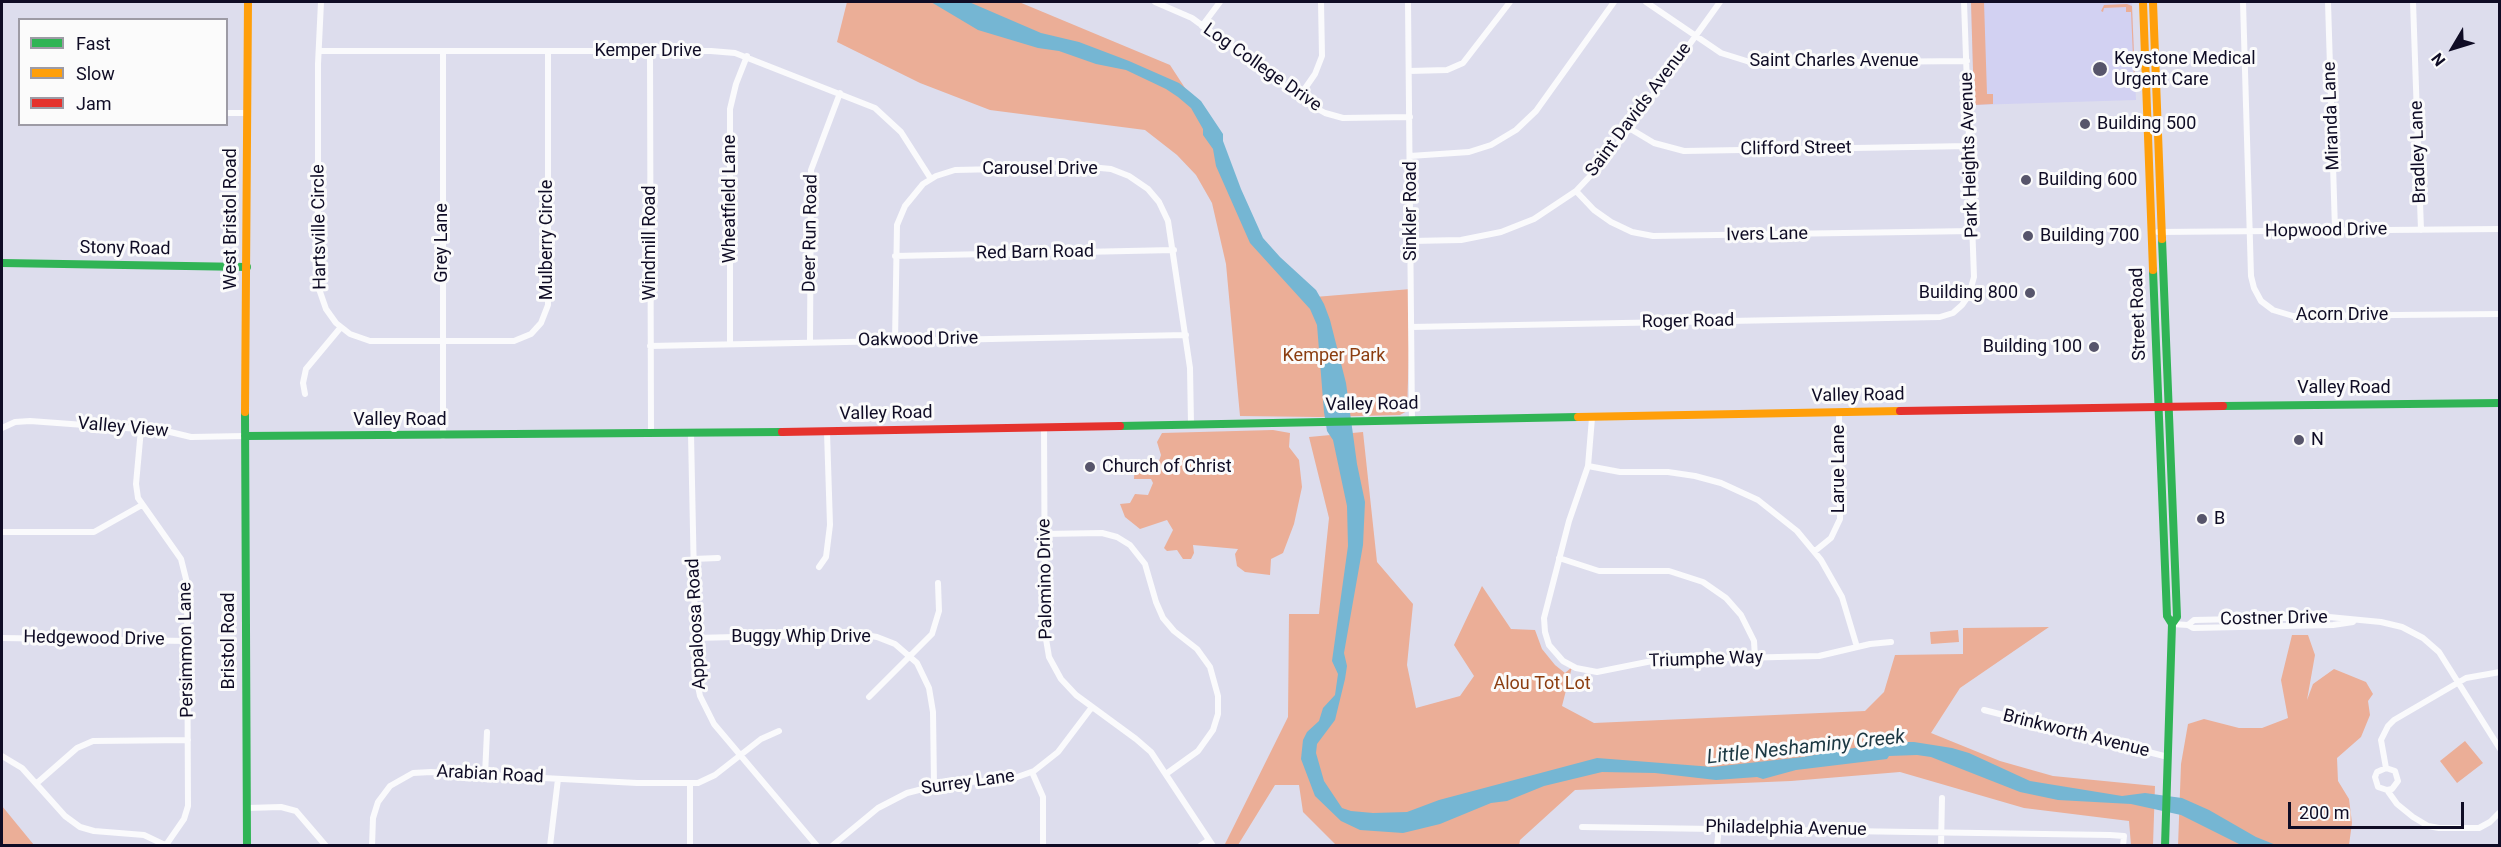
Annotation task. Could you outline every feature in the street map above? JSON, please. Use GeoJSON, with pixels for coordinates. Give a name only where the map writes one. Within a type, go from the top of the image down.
{"type":"FeatureCollection","features":[{"type":"Feature","properties":{"kind":"street","name":"West Bristol Road"},"geometry":{"type":"LineString","coordinates":[[245,436],[248,267],[248,2]]}},
{"type":"Feature","properties":{"kind":"street","name":"Hartsville Circle"},"geometry":{"type":"LineString","coordinates":[[321,2],[318,286],[326,309],[350,334],[370,341],[442,342]]}},
{"type":"Feature","properties":{"kind":"street","name":"Log College Drive"},"geometry":{"type":"LineString","coordinates":[[1155,2],[1184,14],[1299,97],[1325,113],[1343,118],[1410,117]]}},
{"type":"Feature","properties":{"kind":"street"},"geometry":{"type":"LineString","coordinates":[[1202,26],[1220,2]]}},
{"type":"Feature","properties":{"kind":"street"},"geometry":{"type":"LineString","coordinates":[[1299,97],[1315,74],[1322,56],[1321,2]]}},
{"type":"Feature","properties":{"kind":"street","name":"Sinkler Road"},"geometry":{"type":"LineString","coordinates":[[1408,2],[1412,421]]}},
{"type":"Feature","properties":{"kind":"street"},"geometry":{"type":"LineString","coordinates":[[1409,71],[1447,70],[1463,63],[1510,2]]}},
{"type":"Feature","properties":{"kind":"street"},"geometry":{"type":"LineString","coordinates":[[1410,156],[1469,153],[1491,145],[1516,130],[1536,111],[1614,2]]}},
{"type":"Feature","properties":{"kind":"street","name":"Saint Charles Avenue"},"geometry":{"type":"LineString","coordinates":[[1646,2],[1694,36],[1731,57],[1761,64],[1967,61]]}},
{"type":"Feature","properties":{"kind":"street","name":"Saint Davids Avenue"},"geometry":{"type":"LineString","coordinates":[[1411,241],[1461,240],[1501,232],[1534,219],[1576,191],[1601,166],[1719,2]]}},
{"type":"Feature","properties":{"kind":"street","name":"Park Heights Avenue"},"geometry":{"type":"LineString","coordinates":[[1962,305],[1974,283],[1965,2]]}},
{"type":"Feature","properties":{"kind":"street","name":"Street Road"},"geometry":{"type":"LineString","coordinates":[[2144,2],[2167,616],[2172,624],[2165,846]]}},
{"type":"Feature","properties":{"kind":"street","name":"Street Road"},"geometry":{"type":"LineString","coordinates":[[2153,2],[2177,617],[2172,624]]}},
{"type":"Feature","properties":{"kind":"street","name":"Acorn Drive"},"geometry":{"type":"LineString","coordinates":[[2243,2],[2252,276],[2254,288],[2268,307],[2281,314],[2293,316],[2499,314]]}},
{"type":"Feature","properties":{"kind":"street","name":"Miranda Lane"},"geometry":{"type":"LineString","coordinates":[[2328,2],[2336,230]]}},
{"type":"Feature","properties":{"kind":"street","name":"Bradley Lane"},"geometry":{"type":"LineString","coordinates":[[2413,2],[2421,230]]}},
{"type":"Feature","properties":{"kind":"street","name":"Kemper Drive"},"geometry":{"type":"LineString","coordinates":[[319,51],[723,51],[747,56],[868,104],[894,123],[931,179]]}},
{"type":"Feature","properties":{"kind":"street","name":"Grey Lane"},"geometry":{"type":"LineString","coordinates":[[443,51],[443,436]]}},
{"type":"Feature","properties":{"kind":"street","name":"Mulberry Circle"},"geometry":{"type":"LineString","coordinates":[[442,342],[520,340],[536,330],[544,318],[548,305],[548,51]]}},
{"type":"Feature","properties":{"kind":"street","name":"Windmill Road"},"geometry":{"type":"LineString","coordinates":[[650,51],[651,434]]}},
{"type":"Feature","properties":{"kind":"street","name":"Wheatfield Lane"},"geometry":{"type":"LineString","coordinates":[[730,344],[730,109],[736,84],[747,56]]}},
{"type":"Feature","properties":{"kind":"street","name":"Deer Run Road"},"geometry":{"type":"LineString","coordinates":[[810,342],[811,170],[840,93]]}},
{"type":"Feature","properties":{"kind":"street"},"geometry":{"type":"LineString","coordinates":[[228,113],[248,113]]}},
{"type":"Feature","properties":{"kind":"street","name":"Clifford Street"},"geometry":{"type":"LineString","coordinates":[[1629,128],[1654,143],[1684,151],[1969,146]]}},
{"type":"Feature","properties":{"kind":"street","name":"Carousel Drive"},"geometry":{"type":"LineString","coordinates":[[895,341],[897,225],[905,206],[916,190],[931,179],[955,170],[1090,167],[1111,169],[1129,176],[1153,194],[1168,221],[1190,368],[1191,424]]}},
{"type":"Feature","properties":{"kind":"street","name":"Ivers Lane"},"geometry":{"type":"LineString","coordinates":[[1576,191],[1594,210],[1611,222],[1632,232],[1653,236],[1972,231]]}},
{"type":"Feature","properties":{"kind":"street","name":"Hopwood Drive"},"geometry":{"type":"LineString","coordinates":[[2152,232],[2499,229]]}},
{"type":"Feature","properties":{"kind":"street","name":"Red Barn Road"},"geometry":{"type":"LineString","coordinates":[[895,256],[1174,250]]}},
{"type":"Feature","properties":{"kind":"street","name":"Stony Road"},"geometry":{"type":"LineString","coordinates":[[2,263],[248,267]]}},
{"type":"Feature","properties":{"kind":"street","name":"Roger Road"},"geometry":{"type":"LineString","coordinates":[[1411,327],[1940,317],[1953,313],[1962,305]]}},
{"type":"Feature","properties":{"kind":"street"},"geometry":{"type":"LineString","coordinates":[[305,394],[303,384],[306,369],[341,327]]}},
{"type":"Feature","properties":{"kind":"street","name":"Oakwood Drive"},"geometry":{"type":"LineString","coordinates":[[650,346],[1186,335]]}},
{"type":"Feature","properties":{"kind":"street","name":"Valley Road"},"geometry":{"type":"LineString","coordinates":[[245,436],[691,434],[2159,407],[2499,403]]}},
{"type":"Feature","properties":{"kind":"street","name":"Larue Lane"},"geometry":{"type":"LineString","coordinates":[[1815,551],[1831,538],[1840,519],[1839,413]]}},
{"type":"Feature","properties":{"kind":"street","name":"Triumphe Way"},"geometry":{"type":"LineString","coordinates":[[1592,418],[1588,466],[1559,558],[1545,613],[1544,625],[1549,645],[1557,656],[1569,665],[1597,672],[1657,660],[1819,656],[1892,642]]}},
{"type":"Feature","properties":{"kind":"street","name":"Valley View"},"geometry":{"type":"LineString","coordinates":[[2,429],[24,421],[166,431],[190,437],[245,436]]}},
{"type":"Feature","properties":{"kind":"street","name":"Palomino Drive"},"geometry":{"type":"LineString","coordinates":[[1044,427],[1046,645],[1052,663],[1061,679],[1076,695],[1142,743],[1166,774],[1211,843]]}},
{"type":"Feature","properties":{"kind":"street","name":"Persimmon Lane"},"geometry":{"type":"LineString","coordinates":[[141,429],[136,484],[141,505],[177,552],[184,567],[187,583],[187,813],[166,845]]}},
{"type":"Feature","properties":{"kind":"street"},"geometry":{"type":"LineString","coordinates":[[819,567],[826,557],[830,525],[827,432]]}},
{"type":"Feature","properties":{"kind":"street","name":"Appaloosa Road"},"geometry":{"type":"LineString","coordinates":[[691,434],[696,676],[699,696],[714,724],[817,846]]}},
{"type":"Feature","properties":{"kind":"street","name":"Bristol Road"},"geometry":{"type":"LineString","coordinates":[[245,436],[247,846]]}},
{"type":"Feature","properties":{"kind":"street"},"geometry":{"type":"LineString","coordinates":[[1588,466],[1620,472],[1680,473],[1721,483],[1749,495],[1777,513],[1815,551],[1837,586],[1857,647]]}},
{"type":"Feature","properties":{"kind":"street"},"geometry":{"type":"LineString","coordinates":[[2,532],[94,532],[141,505]]}},
{"type":"Feature","properties":{"kind":"street"},"geometry":{"type":"LineString","coordinates":[[1044,534],[1102,534],[1117,537],[1130,544],[1145,564],[1163,618],[1174,631],[1197,649],[1210,667],[1218,696],[1218,714],[1213,730],[1198,751],[1166,774]]}},
{"type":"Feature","properties":{"kind":"street"},"geometry":{"type":"LineString","coordinates":[[693,559],[718,558]]}},
{"type":"Feature","properties":{"kind":"street"},"geometry":{"type":"LineString","coordinates":[[1559,558],[1599,571],[1669,571],[1703,582],[1726,598],[1741,615],[1754,641],[1755,658]]}},
{"type":"Feature","properties":{"kind":"street"},"geometry":{"type":"LineString","coordinates":[[869,697],[928,640],[936,627],[939,612],[938,583]]}},
{"type":"Feature","properties":{"kind":"street","name":"Costner Drive"},"geometry":{"type":"LineString","coordinates":[[2172,624],[2188,625],[2194,620],[2318,617],[2381,621],[2402,627],[2423,638],[2439,652],[2499,749]]}},
{"type":"Feature","properties":{"kind":"street","name":"Buggy Whip Drive"},"geometry":{"type":"LineString","coordinates":[[695,638],[868,635],[886,640],[911,656],[926,679],[932,700],[934,785]]}},
{"type":"Feature","properties":{"kind":"street","name":"Hedgewood Drive"},"geometry":{"type":"LineString","coordinates":[[2,638],[187,641]]}},
{"type":"Feature","properties":{"kind":"street"},"geometry":{"type":"LineString","coordinates":[[2386,768],[2381,740],[2388,726],[2458,682],[2474,675],[2499,672]]}},
{"type":"Feature","properties":{"kind":"street","name":"Surrey Lane"},"geometry":{"type":"LineString","coordinates":[[832,846],[864,818],[887,802],[907,793],[934,785],[1002,781],[1032,772],[1058,752],[1092,707]]}},
{"type":"Feature","properties":{"kind":"street","name":"Brinkworth Avenue"},"geometry":{"type":"LineString","coordinates":[[1984,710],[2168,757]]}},
{"type":"Feature","properties":{"kind":"street","name":"Arabian Road"},"geometry":{"type":"LineString","coordinates":[[372,846],[373,818],[378,802],[397,780],[422,771],[558,779],[690,783],[711,779],[761,739],[779,731]]}},
{"type":"Feature","properties":{"kind":"street"},"geometry":{"type":"LineString","coordinates":[[485,775],[487,732]]}},
{"type":"Feature","properties":{"kind":"street"},"geometry":{"type":"LineString","coordinates":[[37,783],[77,748],[93,741],[188,740]]}},
{"type":"Feature","properties":{"kind":"street"},"geometry":{"type":"LineString","coordinates":[[2,756],[22,768],[65,816],[80,827],[94,831],[144,835],[166,845]]}},
{"type":"Feature","properties":{"kind":"street"},"geometry":{"type":"LineString","coordinates":[[2387,790],[2396,786],[2398,781],[2395,771],[2386,768],[2381,769],[2375,777],[2378,787],[2387,790],[2397,804],[2428,826],[2479,828],[2490,822],[2499,812]]}},
{"type":"Feature","properties":{"kind":"street"},"geometry":{"type":"LineString","coordinates":[[1032,772],[1043,797],[1043,846]]}},
{"type":"Feature","properties":{"kind":"street"},"geometry":{"type":"LineString","coordinates":[[550,846],[558,779]]}},
{"type":"Feature","properties":{"kind":"street"},"geometry":{"type":"LineString","coordinates":[[690,783],[690,846]]}},
{"type":"Feature","properties":{"kind":"street"},"geometry":{"type":"LineString","coordinates":[[1941,846],[1942,798]]}},
{"type":"Feature","properties":{"kind":"street"},"geometry":{"type":"LineString","coordinates":[[247,808],[281,807],[296,811],[326,846]]}},
{"type":"Feature","properties":{"kind":"street","name":"Philadelphia Avenue"},"geometry":{"type":"LineString","coordinates":[[1582,827],[1941,831],[2124,836],[2123,846]]}},
{"type":"Feature","properties":{"kind":"street"},"geometry":{"type":"LineString","coordinates":[[1718,846],[1719,828]]}},
{"type":"Feature","properties":{"kind":"street"},"geometry":{"type":"LineString","coordinates":[[1200,846],[1211,843]]}},
{"type":"Feature","properties":{"kind":"shaded area"},"geometry":{"type":"Polygon","coordinates":[[[931,2],[969,2],[1041,33],[1079,42],[1179,83],[1201,101],[1223,134],[1223,141],[1241,189],[1263,238],[1316,290],[1324,304],[1346,383],[1357,464],[1365,502],[1363,545],[1344,653],[1347,666],[1345,679],[1335,720],[1317,744],[1316,753],[1324,781],[1342,808],[1373,813],[1407,812],[1439,800],[1597,758],[1713,767],[1803,757],[1888,742],[1914,742],[1969,753],[2030,781],[2122,796],[2145,793],[2182,798],[2276,845],[2241,845],[2181,815],[2131,804],[2058,800],[2020,792],[1931,757],[1917,755],[1889,756],[1887,759],[1796,770],[1763,779],[1757,777],[1716,780],[1655,773],[1602,772],[1544,786],[1507,801],[1491,803],[1440,824],[1403,833],[1360,830],[1341,821],[1315,796],[1301,759],[1303,740],[1307,732],[1319,721],[1323,708],[1335,695],[1338,674],[1332,661],[1348,546],[1347,506],[1333,440],[1327,431],[1317,325],[1310,309],[1250,243],[1216,166],[1213,149],[1203,135],[1203,129],[1191,108],[1178,97],[1126,70],[1096,64],[1059,51],[1038,48],[978,30],[931,2]]]}},
{"type":"Feature","properties":{"kind":"shaded area"},"geometry":{"type":"Polygon","coordinates":[[[1971,2],[2132,2],[2136,100],[1974,105],[1971,2]]]}},
{"type":"Feature","properties":{"kind":"green space","name":"Kemper Park"},"geometry":{"type":"Polygon","coordinates":[[[847,2],[1019,2],[1170,65],[1213,131],[1263,244],[1315,297],[1411,289],[1407,411],[1400,415],[1240,416],[1226,264],[1212,203],[1196,175],[1177,155],[1145,130],[990,110],[920,83],[837,42],[847,2]]]}},
{"type":"Feature","properties":{"kind":"green space"},"geometry":{"type":"Polygon","coordinates":[[[1971,2],[1984,2],[1987,94],[1993,94],[1993,104],[1974,105],[1971,2]]]}},
{"type":"Feature","properties":{"kind":"green space"},"geometry":{"type":"Polygon","coordinates":[[[2127,4],[2132,6],[2135,80],[2130,82],[2129,80],[2134,79],[2131,12],[2126,12],[2126,7],[2104,8],[2103,12],[2101,11],[2104,5],[2127,4]]]}},
{"type":"Feature","properties":{"kind":"green space"},"geometry":{"type":"Polygon","coordinates":[[[1273,430],[1290,433],[1289,447],[1299,460],[1302,487],[1294,524],[1283,553],[1271,559],[1270,575],[1245,572],[1237,566],[1235,554],[1238,549],[1193,545],[1194,553],[1191,559],[1183,559],[1177,550],[1167,551],[1164,548],[1173,530],[1167,520],[1140,529],[1125,517],[1120,504],[1130,503],[1135,494],[1148,495],[1153,483],[1151,479],[1134,479],[1135,462],[1159,461],[1161,455],[1157,442],[1162,433],[1273,430]]]}},
{"type":"Feature","properties":{"kind":"green space","name":"Alou Tot Lot"},"geometry":{"type":"Polygon","coordinates":[[[1363,432],[1377,562],[1413,604],[1407,665],[1416,708],[1460,696],[1474,676],[1454,645],[1482,586],[1511,629],[1535,630],[1542,649],[1555,665],[1565,673],[1572,667],[1562,706],[1594,723],[1865,711],[1884,692],[1895,655],[1963,654],[1963,628],[2049,627],[1960,688],[1931,733],[2000,761],[2053,776],[2155,786],[2153,845],[2131,845],[2129,821],[2024,808],[1900,772],[1791,781],[1575,790],[1520,840],[1519,846],[1336,845],[1303,812],[1299,785],[1275,785],[1238,845],[1225,844],[1288,717],[1289,614],[1319,614],[1329,518],[1309,437],[1363,432]]]}},
{"type":"Feature","properties":{"kind":"green space"},"geometry":{"type":"Polygon","coordinates":[[[1958,630],[1959,642],[1931,644],[1930,632],[1958,630]]]}},
{"type":"Feature","properties":{"kind":"green space"},"geometry":{"type":"Polygon","coordinates":[[[2292,635],[2308,635],[2315,655],[2307,700],[2313,684],[2334,669],[2366,682],[2373,694],[2368,701],[2370,715],[2361,737],[2337,758],[2338,781],[2349,799],[2352,823],[2349,845],[2178,846],[2181,764],[2188,724],[2204,719],[2239,728],[2262,728],[2288,718],[2281,680],[2292,635]]]}},
{"type":"Feature","properties":{"kind":"green space"},"geometry":{"type":"Polygon","coordinates":[[[2465,741],[2483,763],[2457,783],[2440,761],[2465,741]]]}},
{"type":"Feature","properties":{"kind":"green space"},"geometry":{"type":"Polygon","coordinates":[[[2,806],[34,845],[2,845],[2,806]]]}},
{"type":"Feature","properties":{"kind":"traffic: fast"},"geometry":{"type":"LineString","coordinates":[[2162,239],[2177,617],[2172,624],[2165,846]]}},
{"type":"Feature","properties":{"kind":"traffic: fast"},"geometry":{"type":"LineString","coordinates":[[2,263],[247,267]]}},
{"type":"Feature","properties":{"kind":"traffic: fast"},"geometry":{"type":"LineString","coordinates":[[2153,270],[2167,616],[2172,624]]}},
{"type":"Feature","properties":{"kind":"traffic: fast"},"geometry":{"type":"LineString","coordinates":[[2223,406],[2500,403]]}},
{"type":"Feature","properties":{"kind":"traffic: fast"},"geometry":{"type":"LineString","coordinates":[[245,412],[247,846]]}},
{"type":"Feature","properties":{"kind":"traffic: fast"},"geometry":{"type":"LineString","coordinates":[[1120,426],[1578,417]]}},
{"type":"Feature","properties":{"kind":"traffic: fast"},"geometry":{"type":"LineString","coordinates":[[245,436],[782,432]]}},
{"type":"Feature","properties":{"kind":"traffic: slow"},"geometry":{"type":"LineString","coordinates":[[245,412],[248,2]]}},
{"type":"Feature","properties":{"kind":"traffic: slow"},"geometry":{"type":"LineString","coordinates":[[2143,2],[2153,270]]}},
{"type":"Feature","properties":{"kind":"traffic: slow"},"geometry":{"type":"LineString","coordinates":[[2153,2],[2162,239]]}},
{"type":"Feature","properties":{"kind":"traffic: slow"},"geometry":{"type":"LineString","coordinates":[[1578,417],[1900,411]]}},
{"type":"Feature","properties":{"kind":"traffic: jam"},"geometry":{"type":"LineString","coordinates":[[1900,411],[2223,406]]}},
{"type":"Feature","properties":{"kind":"traffic: jam"},"geometry":{"type":"LineString","coordinates":[[782,432],[1120,426]]}},
{"type":"Feature","properties":{"kind":"place","name":"Keystone Medical Urgent Care"},"geometry":{"type":"Point","coordinates":[2100,69]}},
{"type":"Feature","properties":{"kind":"place","name":"Building 500"},"geometry":{"type":"Point","coordinates":[2085,124]}},
{"type":"Feature","properties":{"kind":"place","name":"Building 600"},"geometry":{"type":"Point","coordinates":[2026,180]}},
{"type":"Feature","properties":{"kind":"place","name":"Building 700"},"geometry":{"type":"Point","coordinates":[2028,236]}},
{"type":"Feature","properties":{"kind":"place","name":"Building 800"},"geometry":{"type":"Point","coordinates":[2030,293]}},
{"type":"Feature","properties":{"kind":"place","name":"Building 100"},"geometry":{"type":"Point","coordinates":[2094,347]}},
{"type":"Feature","properties":{"kind":"place","name":"N"},"geometry":{"type":"Point","coordinates":[2299,440]}},
{"type":"Feature","properties":{"kind":"place","name":"Church of Christ"},"geometry":{"type":"Point","coordinates":[1090,467]}},
{"type":"Feature","properties":{"kind":"place","name":"B"},"geometry":{"type":"Point","coordinates":[2202,519]}},
{"type":"Feature","properties":{"kind":"water label","name":"Little Neshaminy Creek"},"geometry":{"type":"Point","coordinates":[1806,748]}}]}
